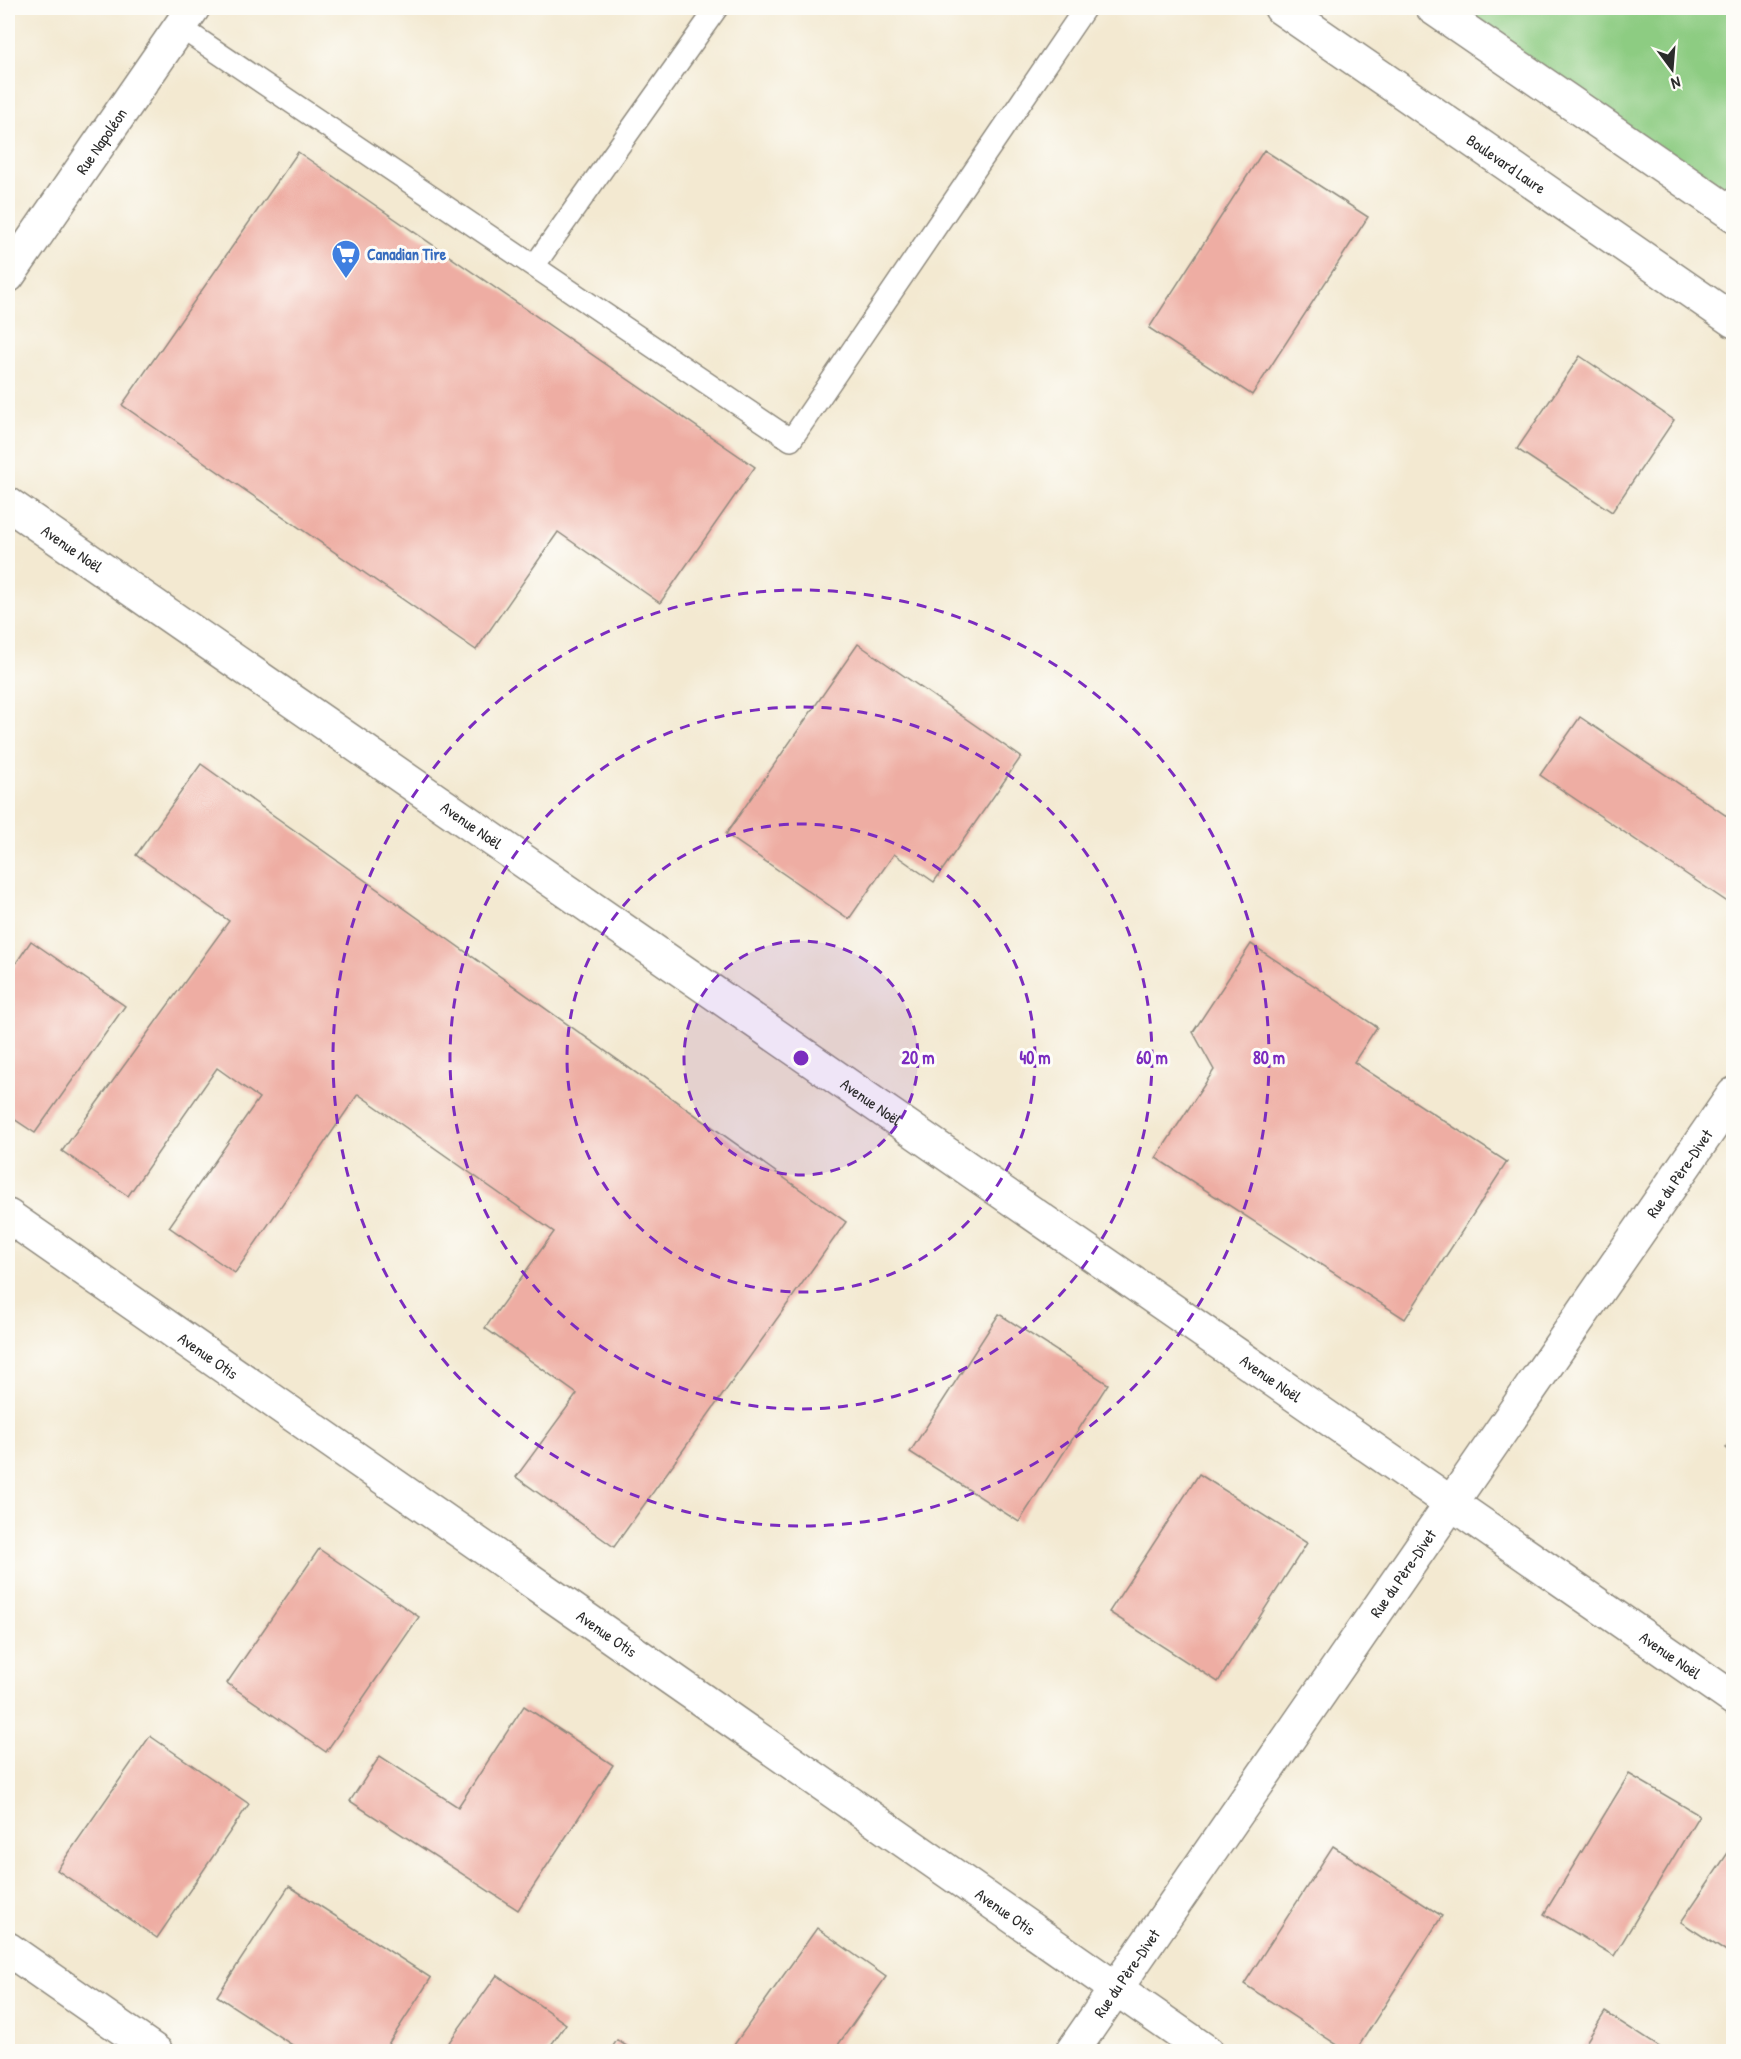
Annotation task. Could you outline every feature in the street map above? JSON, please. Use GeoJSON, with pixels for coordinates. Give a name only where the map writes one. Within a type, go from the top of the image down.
{"type":"FeatureCollection","features":[{"type":"Feature","properties":{"kind":"main road","name":"Boulevard Laure"},"geometry":{"type":"LineString","coordinates":[[1281,8],[1734,321]]}},
{"type":"Feature","properties":{"kind":"main road"},"geometry":{"type":"LineString","coordinates":[[1433,8],[1734,215]]}},
{"type":"Feature","properties":{"kind":"main road","name":"Rue Napoléon"},"geometry":{"type":"LineString","coordinates":[[8,276],[187,17]]}},
{"type":"Feature","properties":{"kind":"main road","name":"Avenue Noël"},"geometry":{"type":"LineString","coordinates":[[8,504],[1734,1699]]}},
{"type":"Feature","properties":{"kind":"main road","name":"Rue du Père-Divet"},"geometry":{"type":"LineString","coordinates":[[1072,2052],[1734,1094]]}},
{"type":"Feature","properties":{"kind":"main road","name":"Avenue Otis"},"geometry":{"type":"LineString","coordinates":[[8,1216],[1207,2052]]}},
{"type":"Feature","properties":{"kind":"main road"},"geometry":{"type":"LineString","coordinates":[[8,1949],[156,2052]]}},
{"type":"Feature","properties":{"kind":"lane"},"geometry":{"type":"LineString","coordinates":[[534,266],[717,8]]}},
{"type":"Feature","properties":{"kind":"lane"},"geometry":{"type":"LineString","coordinates":[[187,17],[534,266],[791,440],[1085,8]]}},
{"type":"Feature","properties":{"kind":"green space"},"geometry":{"type":"Polygon","coordinates":[[[1433,8],[1733,8],[1733,215],[1433,8]]]}},
{"type":"Feature","properties":{"kind":"building"},"geometry":{"type":"Polygon","coordinates":[[[1264,150],[1368,217],[1252,395],[1149,328],[1264,150]]]}},
{"type":"Feature","properties":{"kind":"building","name":"Canadian Tire"},"geometry":{"type":"Polygon","coordinates":[[[298,152],[755,467],[660,603],[558,532],[476,650],[122,405],[298,152]]]}},
{"type":"Feature","properties":{"kind":"building"},"geometry":{"type":"Polygon","coordinates":[[[1580,356],[1674,420],[1612,512],[1517,449],[1580,356]]]}},
{"type":"Feature","properties":{"kind":"building"},"geometry":{"type":"Polygon","coordinates":[[[858,644],[1021,757],[934,882],[894,854],[849,919],[726,834],[858,644]]]}},
{"type":"Feature","properties":{"kind":"building"},"geometry":{"type":"Polygon","coordinates":[[[1580,717],[1734,821],[1734,897],[1729,903],[1540,775],[1580,717]]]}},
{"type":"Feature","properties":{"kind":"building"},"geometry":{"type":"Polygon","coordinates":[[[201,764],[846,1222],[614,1547],[516,1477],[577,1394],[485,1328],[554,1232],[358,1094],[235,1273],[169,1227],[259,1098],[217,1068],[128,1196],[62,1151],[229,921],[136,855],[201,764]]]}},
{"type":"Feature","properties":{"kind":"building"},"geometry":{"type":"Polygon","coordinates":[[[31,941],[125,1006],[35,1133],[8,1115],[8,975],[31,941]]]}},
{"type":"Feature","properties":{"kind":"building"},"geometry":{"type":"Polygon","coordinates":[[[1251,944],[1377,1027],[1354,1062],[1507,1162],[1405,1319],[1156,1158],[1214,1070],[1193,1032],[1251,944]]]}},
{"type":"Feature","properties":{"kind":"building"},"geometry":{"type":"Polygon","coordinates":[[[999,1314],[1108,1384],[1019,1522],[910,1452],[999,1314]]]}},
{"type":"Feature","properties":{"kind":"building"},"geometry":{"type":"Polygon","coordinates":[[[1734,1437],[1734,1455],[1726,1448],[1734,1437]]]}},
{"type":"Feature","properties":{"kind":"building"},"geometry":{"type":"Polygon","coordinates":[[[1199,1474],[1307,1543],[1218,1682],[1109,1612],[1199,1474]]]}},
{"type":"Feature","properties":{"kind":"building"},"geometry":{"type":"Polygon","coordinates":[[[319,1549],[419,1617],[326,1752],[227,1683],[319,1549]]]}},
{"type":"Feature","properties":{"kind":"building"},"geometry":{"type":"Polygon","coordinates":[[[524,1706],[613,1765],[518,1910],[350,1801],[380,1756],[458,1807],[524,1706]]]}},
{"type":"Feature","properties":{"kind":"building"},"geometry":{"type":"Polygon","coordinates":[[[150,1736],[249,1804],[157,1938],[57,1870],[150,1736]]]}},
{"type":"Feature","properties":{"kind":"building"},"geometry":{"type":"Polygon","coordinates":[[[1629,1774],[1699,1815],[1614,1956],[1544,1914],[1629,1774]]]}},
{"type":"Feature","properties":{"kind":"building"},"geometry":{"type":"Polygon","coordinates":[[[1734,1844],[1734,1957],[1681,1922],[1734,1844]]]}},
{"type":"Feature","properties":{"kind":"building"},"geometry":{"type":"Polygon","coordinates":[[[1333,1846],[1442,1916],[1355,2052],[1348,2052],[1244,1984],[1333,1846]]]}},
{"type":"Feature","properties":{"kind":"building"},"geometry":{"type":"Polygon","coordinates":[[[289,1886],[431,1978],[383,2052],[303,2052],[217,1996],[289,1886]]]}},
{"type":"Feature","properties":{"kind":"building"},"geometry":{"type":"Polygon","coordinates":[[[817,1928],[886,1977],[833,2052],[729,2052],[817,1928]]]}},
{"type":"Feature","properties":{"kind":"building"},"geometry":{"type":"Polygon","coordinates":[[[497,1975],[566,2024],[546,2052],[442,2052],[497,1975]]]}},
{"type":"Feature","properties":{"kind":"building"},"geometry":{"type":"Polygon","coordinates":[[[1605,2012],[1667,2052],[1580,2052],[1605,2012]]]}},
{"type":"Feature","properties":{"kind":"building"},"geometry":{"type":"Polygon","coordinates":[[[617,2040],[636,2052],[609,2052],[617,2040]]]}},
{"type":"Feature","properties":{"kind":"place","name":"Canadian Tire"},"geometry":{"type":"Point","coordinates":[346,280]}}]}
